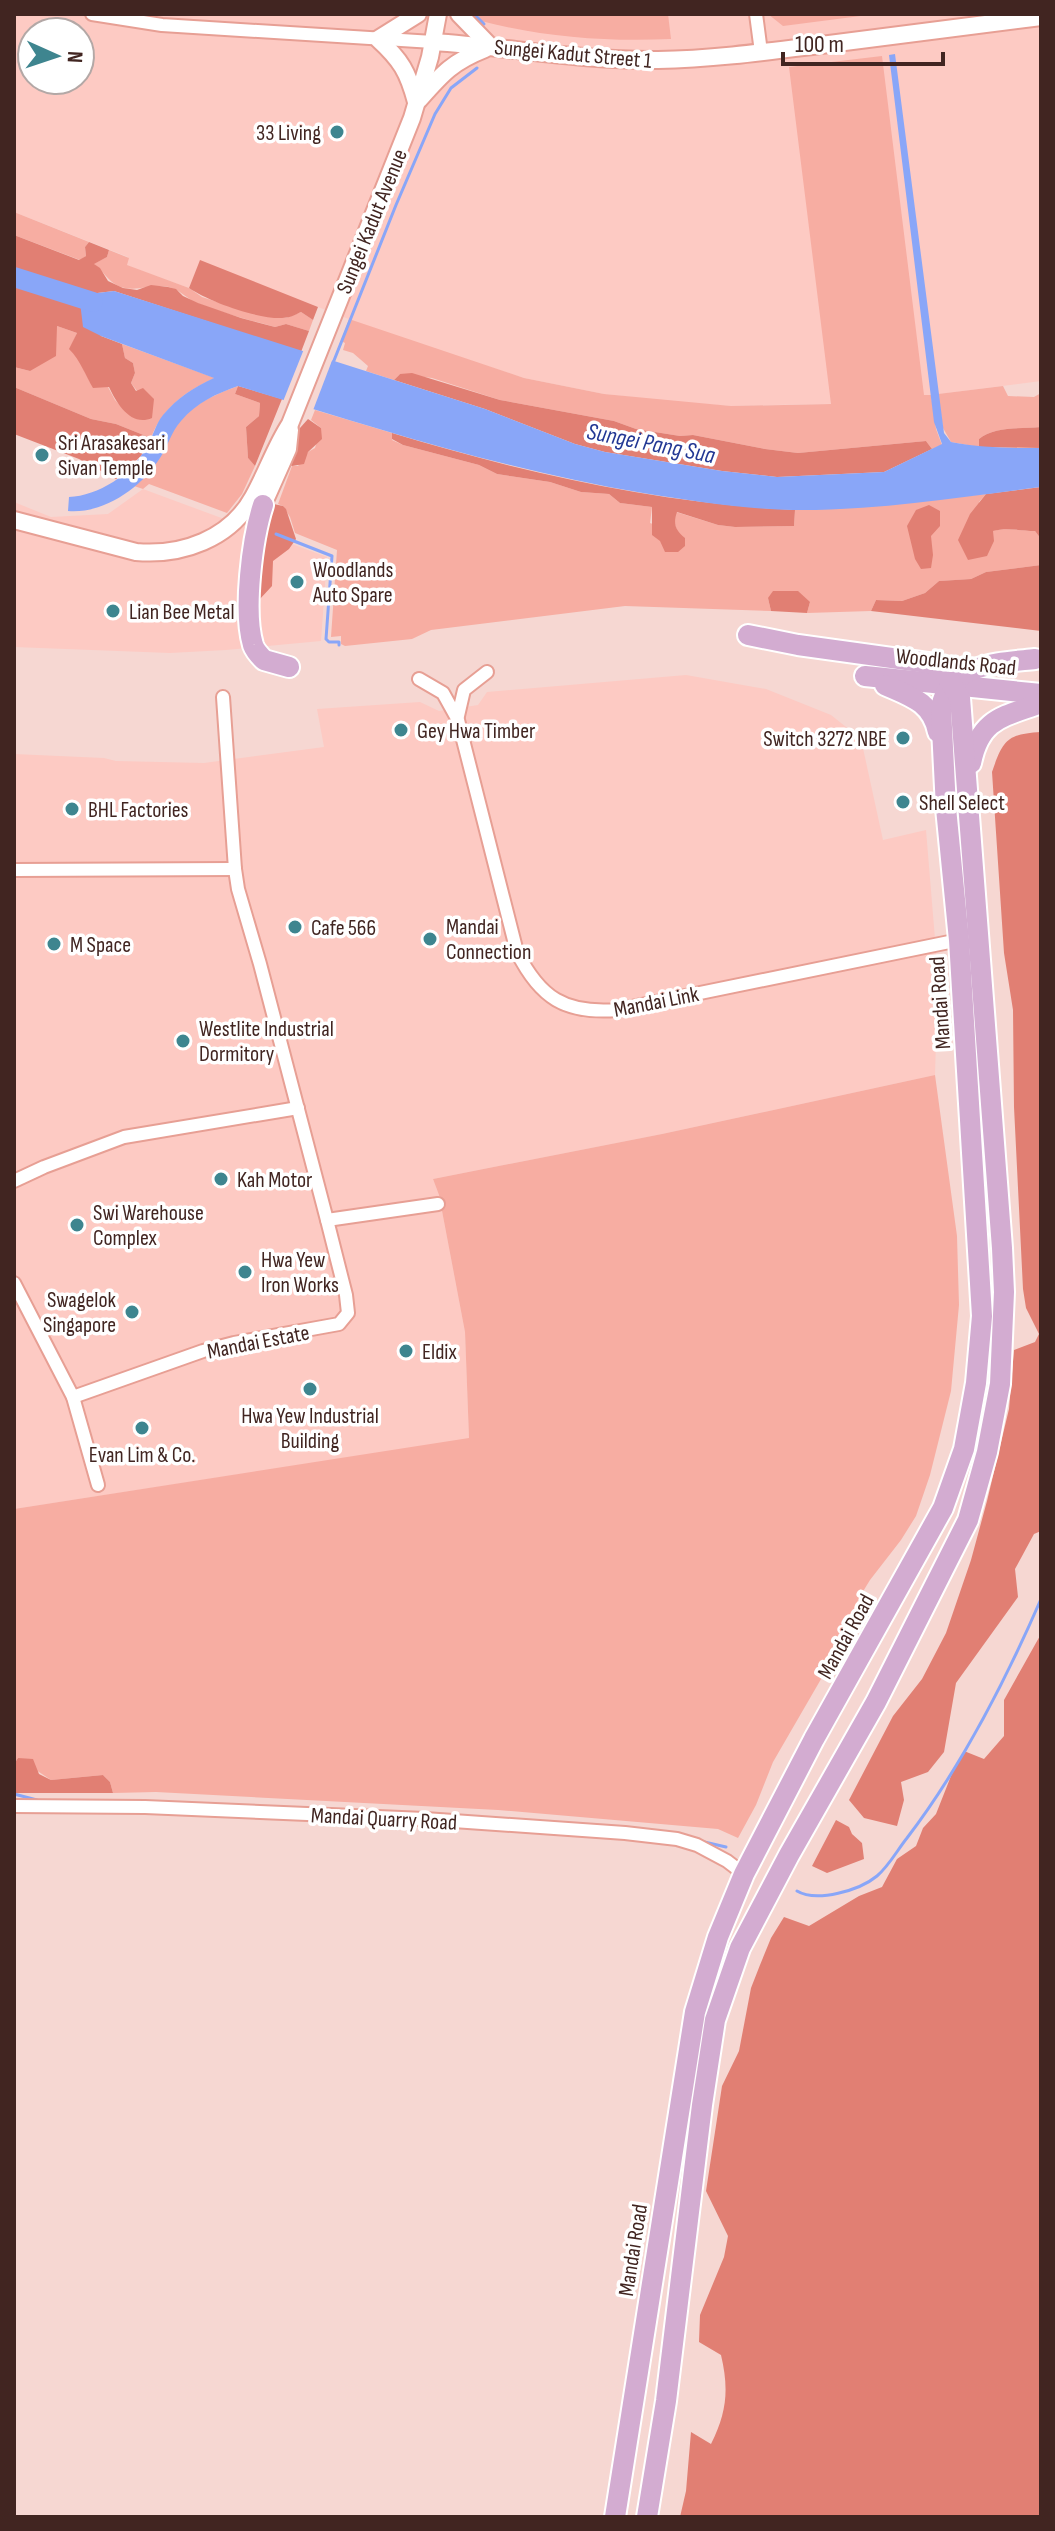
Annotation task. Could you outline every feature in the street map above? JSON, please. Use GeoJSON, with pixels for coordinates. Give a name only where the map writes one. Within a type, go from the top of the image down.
{"type":"FeatureCollection","features":[{"type":"Feature","properties":{"kind":"main road"},"geometry":{"type":"LineString","coordinates":[[263,505],[250,586],[253,644],[264,660],[289,667]]}},
{"type":"Feature","properties":{"kind":"main road"},"geometry":{"type":"LineString","coordinates":[[748,635],[798,645],[928,662],[942,668],[952,685]]}},
{"type":"Feature","properties":{"kind":"main road"},"geometry":{"type":"LineString","coordinates":[[943,760],[941,708],[943,698],[952,685],[966,673],[985,664],[1035,659]]}},
{"type":"Feature","properties":{"kind":"main road","name":"Woodlands Road"},"geometry":{"type":"LineString","coordinates":[[932,715],[913,696],[865,676],[1041,694]]}},
{"type":"Feature","properties":{"kind":"main road"},"geometry":{"type":"LineString","coordinates":[[894,679],[917,691],[926,700],[943,760]]}},
{"type":"Feature","properties":{"kind":"main road","name":"Mandai Road"},"geometry":{"type":"LineString","coordinates":[[647,2517],[666,2401],[715,2020],[740,1948],[876,1702],[968,1520],[987,1452],[1000,1384],[1004,1292],[994,1138],[960,698],[952,685]]}},
{"type":"Feature","properties":{"kind":"main road"},"geometry":{"type":"LineString","coordinates":[[967,782],[974,749],[983,729],[1010,713],[1041,703]]}},
{"type":"Feature","properties":{"kind":"main road","name":"Mandai Road"},"geometry":{"type":"LineString","coordinates":[[615,2511],[695,2012],[718,1937],[744,1874],[943,1508],[964,1449],[976,1383],[982,1316],[959,940],[943,760]]}},
{"type":"Feature","properties":{"kind":"main road"},"geometry":{"type":"LineString","coordinates":[[973,1160],[986,1157],[994,1138]]}},
{"type":"Feature","properties":{"kind":"main road"},"geometry":{"type":"LineString","coordinates":[[839,1696],[855,1684],[864,1685],[872,1689],[876,1702]]}},
{"type":"Feature","properties":{"kind":"main road"},"geometry":{"type":"LineString","coordinates":[[615,2511],[633,2517],[644,2507],[651,2488]]}},
{"type":"Feature","properties":{"kind":"street"},"geometry":{"type":"LineString","coordinates":[[92,14],[162,25],[433,42]]}},
{"type":"Feature","properties":{"kind":"street"},"geometry":{"type":"LineString","coordinates":[[378,39],[418,14]]}},
{"type":"Feature","properties":{"kind":"street","name":"Sungei Kadut Avenue"},"geometry":{"type":"LineString","coordinates":[[14,520],[136,552],[165,553],[193,547],[212,538],[240,515],[253,498],[277,444],[293,418],[323,345],[417,103],[438,14]]}},
{"type":"Feature","properties":{"kind":"street"},"geometry":{"type":"LineString","coordinates":[[417,103],[450,67],[490,46],[459,14]]}},
{"type":"Feature","properties":{"kind":"street"},"geometry":{"type":"LineString","coordinates":[[756,14],[761,52]]}},
{"type":"Feature","properties":{"kind":"street","name":"Sungei Kadut Street 1"},"geometry":{"type":"LineString","coordinates":[[433,42],[600,60],[660,60],[761,52],[1041,17]]}},
{"type":"Feature","properties":{"kind":"street"},"geometry":{"type":"LineString","coordinates":[[378,39],[403,64],[417,103]]}},
{"type":"Feature","properties":{"kind":"street","name":"Sungei Kadut Avenue"},"geometry":{"type":"LineString","coordinates":[[263,505],[288,449],[293,418]]}},
{"type":"Feature","properties":{"kind":"street"},"geometry":{"type":"LineString","coordinates":[[458,720],[464,690],[487,672]]}},
{"type":"Feature","properties":{"kind":"street","name":"Mandai Link"},"geometry":{"type":"LineString","coordinates":[[419,679],[443,693],[458,720],[517,952],[530,978],[564,1004],[595,1011],[617,1010],[959,940]]}},
{"type":"Feature","properties":{"kind":"street","name":"Mandai Estate"},"geometry":{"type":"LineString","coordinates":[[73,1397],[203,1351],[339,1324],[347,1317],[347,1302],[327,1220],[240,898],[235,869],[223,697]]}},
{"type":"Feature","properties":{"kind":"street"},"geometry":{"type":"LineString","coordinates":[[14,870],[235,869]]}},
{"type":"Feature","properties":{"kind":"street"},"geometry":{"type":"LineString","coordinates":[[14,1181],[124,1137],[298,1108]]}},
{"type":"Feature","properties":{"kind":"street"},"geometry":{"type":"LineString","coordinates":[[327,1220],[438,1204]]}},
{"type":"Feature","properties":{"kind":"street"},"geometry":{"type":"LineString","coordinates":[[14,1283],[73,1397],[98,1485]]}},
{"type":"Feature","properties":{"kind":"street","name":"Mandai Quarry Road"},"geometry":{"type":"LineString","coordinates":[[14,1806],[145,1807],[425,1819],[625,1833],[677,1839],[697,1845],[744,1874]]}},
{"type":"Feature","properties":{"kind":"shaded area"},"geometry":{"type":"Polygon","coordinates":[[[14,14],[1041,14],[1041,381],[868,403],[731,406],[604,394],[524,378],[377,330],[200,261],[189,288],[126,265],[128,257],[14,212],[14,14]]]}},
{"type":"Feature","properties":{"kind":"shaded area"},"geometry":{"type":"Polygon","coordinates":[[[477,14],[668,14],[671,39],[623,40],[551,35],[481,21],[477,14]]]}},
{"type":"Feature","properties":{"kind":"shaded area"},"geometry":{"type":"Polygon","coordinates":[[[768,14],[876,14],[783,26],[768,14]]]}},
{"type":"Feature","properties":{"kind":"shaded area"},"geometry":{"type":"Polygon","coordinates":[[[882,56],[924,395],[931,395],[936,429],[942,445],[932,449],[926,441],[798,453],[693,435],[680,436],[500,400],[432,378],[400,374],[394,380],[366,371],[368,366],[353,353],[343,350],[345,343],[341,341],[349,319],[524,378],[604,394],[731,406],[831,404],[789,67],[882,56]]]}},
{"type":"Feature","properties":{"kind":"shaded area"},"geometry":{"type":"Polygon","coordinates":[[[14,212],[89,242],[85,247],[86,256],[80,260],[14,235],[14,212]]]}},
{"type":"Feature","properties":{"kind":"shaded area"},"geometry":{"type":"Polygon","coordinates":[[[14,235],[79,260],[86,256],[85,247],[89,242],[109,250],[107,257],[94,264],[108,281],[123,288],[168,287],[198,303],[241,318],[275,327],[286,324],[309,331],[301,352],[114,291],[89,294],[69,290],[101,336],[122,344],[125,358],[133,363],[135,373],[131,383],[136,391],[143,388],[154,399],[152,418],[131,417],[109,387],[93,388],[69,349],[77,333],[57,326],[56,356],[30,371],[14,367],[14,235]]]}},
{"type":"Feature","properties":{"kind":"shaded area"},"geometry":{"type":"Polygon","coordinates":[[[109,250],[129,258],[127,265],[189,288],[202,297],[245,311],[286,318],[301,312],[313,320],[309,331],[286,324],[275,327],[226,313],[194,302],[169,287],[121,287],[93,264],[107,257],[109,250]]]}},
{"type":"Feature","properties":{"kind":"shaded area"},"geometry":{"type":"Polygon","coordinates":[[[200,260],[318,307],[313,320],[301,312],[285,318],[260,316],[234,309],[198,293],[189,288],[200,260]]]}},
{"type":"Feature","properties":{"kind":"shaded area"},"geometry":{"type":"Polygon","coordinates":[[[57,326],[77,333],[70,349],[90,382],[108,387],[126,411],[137,391],[131,383],[135,373],[133,363],[125,358],[122,344],[215,378],[177,401],[162,418],[151,438],[116,424],[91,419],[14,387],[14,367],[30,371],[57,326]]]}},
{"type":"Feature","properties":{"kind":"shaded area"},"geometry":{"type":"Polygon","coordinates":[[[412,373],[500,400],[614,421],[636,429],[693,435],[765,449],[798,453],[926,441],[932,449],[884,472],[777,477],[722,471],[605,452],[575,444],[485,409],[394,380],[400,374],[412,373]]]}},
{"type":"Feature","properties":{"kind":"shaded area"},"geometry":{"type":"Polygon","coordinates":[[[238,386],[235,394],[260,403],[259,416],[246,427],[248,458],[255,466],[242,494],[227,513],[149,484],[143,489],[134,486],[152,468],[177,425],[191,410],[209,398],[238,386]]]}},
{"type":"Feature","properties":{"kind":"shaded area"},"geometry":{"type":"Polygon","coordinates":[[[238,386],[282,399],[255,466],[248,458],[246,427],[259,416],[260,403],[235,394],[238,386]]]}},
{"type":"Feature","properties":{"kind":"shaded area"},"geometry":{"type":"Polygon","coordinates":[[[1003,386],[1008,396],[1034,397],[1041,393],[1041,427],[992,432],[979,439],[979,447],[951,442],[943,428],[938,394],[1003,386]]]}},
{"type":"Feature","properties":{"kind":"shaded area"},"geometry":{"type":"Polygon","coordinates":[[[14,387],[91,419],[116,424],[151,438],[141,456],[116,479],[79,459],[14,434],[14,387]]]}},
{"type":"Feature","properties":{"kind":"shaded area"},"geometry":{"type":"Polygon","coordinates":[[[315,410],[392,433],[392,440],[403,445],[479,465],[497,474],[550,482],[581,492],[609,494],[620,503],[652,507],[650,523],[678,533],[674,522],[676,512],[718,525],[794,526],[795,510],[986,494],[979,502],[992,531],[1035,531],[1041,539],[1041,565],[986,572],[971,579],[939,581],[925,593],[902,601],[876,600],[871,611],[807,613],[810,602],[768,598],[771,611],[625,606],[431,630],[412,639],[345,646],[341,644],[341,636],[331,637],[337,550],[295,533],[290,517],[278,504],[292,466],[298,466],[315,448],[321,428],[311,420],[315,410]]]}},
{"type":"Feature","properties":{"kind":"shaded area"},"geometry":{"type":"Polygon","coordinates":[[[308,419],[321,428],[322,439],[308,452],[304,464],[292,466],[286,463],[300,428],[308,419]]]}},
{"type":"Feature","properties":{"kind":"shaded area"},"geometry":{"type":"Polygon","coordinates":[[[1041,427],[1041,448],[979,447],[979,439],[992,432],[1041,427]]]}},
{"type":"Feature","properties":{"kind":"shaded area"},"geometry":{"type":"Polygon","coordinates":[[[392,433],[491,461],[591,484],[692,501],[795,510],[794,526],[718,525],[677,512],[676,526],[685,538],[685,546],[678,552],[665,552],[660,541],[652,535],[652,507],[620,503],[609,494],[581,492],[550,482],[497,474],[479,465],[403,445],[392,439],[392,433]]]}},
{"type":"Feature","properties":{"kind":"shaded area"},"geometry":{"type":"Polygon","coordinates":[[[1041,487],[1041,539],[1035,531],[993,531],[994,541],[987,556],[968,560],[958,540],[970,514],[986,494],[1041,487]]]}},
{"type":"Feature","properties":{"kind":"shaded area"},"geometry":{"type":"Polygon","coordinates":[[[143,489],[327,557],[321,641],[170,653],[14,647],[14,502],[51,517],[108,514],[143,489]]]}},
{"type":"Feature","properties":{"kind":"shaded area"},"geometry":{"type":"Polygon","coordinates":[[[269,503],[286,509],[296,539],[273,561],[272,586],[259,600],[256,564],[269,503]]]}},
{"type":"Feature","properties":{"kind":"shaded area"},"geometry":{"type":"Polygon","coordinates":[[[929,505],[940,511],[940,526],[931,536],[931,568],[921,569],[915,559],[907,526],[916,510],[929,505]]]}},
{"type":"Feature","properties":{"kind":"shaded area"},"geometry":{"type":"Polygon","coordinates":[[[1041,565],[1041,631],[871,611],[876,600],[902,601],[925,593],[939,581],[971,579],[986,572],[1041,565]]]}},
{"type":"Feature","properties":{"kind":"shaded area"},"geometry":{"type":"Polygon","coordinates":[[[773,591],[798,591],[810,602],[807,613],[771,611],[768,598],[773,591]]]}},
{"type":"Feature","properties":{"kind":"shaded area"},"geometry":{"type":"Polygon","coordinates":[[[686,675],[766,689],[831,715],[861,739],[883,840],[926,830],[938,975],[935,1075],[433,1179],[439,1195],[465,1332],[469,1439],[14,1509],[14,754],[204,763],[324,747],[317,709],[420,702],[439,711],[478,705],[487,692],[686,675]]]}},
{"type":"Feature","properties":{"kind":"shaded area"},"geometry":{"type":"Polygon","coordinates":[[[1041,732],[1041,1531],[1034,1534],[1015,1569],[1018,1597],[956,1683],[944,1752],[928,1772],[901,1782],[904,1800],[897,1826],[864,1818],[849,1800],[893,1716],[922,1679],[946,1633],[987,1501],[1009,1409],[1014,1350],[1035,1342],[1039,1334],[1026,1308],[1023,1289],[1014,1107],[1013,1010],[1004,953],[992,772],[1008,741],[1013,737],[1041,732]]]}},
{"type":"Feature","properties":{"kind":"shaded area"},"geometry":{"type":"Polygon","coordinates":[[[935,1075],[957,1236],[959,1305],[951,1391],[930,1475],[916,1516],[859,1598],[828,1667],[773,1762],[756,1805],[738,1838],[718,1829],[498,1810],[156,1792],[113,1793],[110,1782],[103,1775],[51,1780],[18,1758],[14,1764],[14,1509],[469,1438],[465,1332],[439,1195],[433,1179],[935,1075]]]}},
{"type":"Feature","properties":{"kind":"shaded area"},"geometry":{"type":"Polygon","coordinates":[[[1041,1634],[1041,2517],[680,2517],[686,2491],[691,2432],[711,2444],[725,2400],[721,2355],[699,2342],[700,2315],[724,2257],[728,2236],[706,2191],[722,2086],[739,2051],[751,1988],[771,1938],[784,1917],[809,1926],[859,1896],[882,1887],[897,1859],[916,1846],[923,1828],[936,1814],[964,1751],[984,1759],[1004,1736],[1004,1700],[1041,1634]]]}},
{"type":"Feature","properties":{"kind":"shaded area"},"geometry":{"type":"Polygon","coordinates":[[[18,1758],[33,1759],[39,1774],[51,1780],[103,1775],[110,1782],[113,1793],[14,1793],[14,1764],[18,1758]]]}},
{"type":"Feature","properties":{"kind":"shaded area"},"geometry":{"type":"Polygon","coordinates":[[[836,1820],[849,1827],[862,1843],[864,1859],[827,1873],[812,1866],[836,1820]]]}},
{"type":"Feature","properties":{"kind":"water"},"geometry":{"type":"Polygon","coordinates":[[[895,54],[944,433],[951,442],[962,444],[1041,448],[1041,487],[855,508],[793,510],[718,504],[591,483],[490,460],[238,386],[207,399],[187,414],[152,469],[132,489],[95,508],[68,511],[69,497],[91,493],[123,475],[140,458],[168,409],[214,378],[83,327],[80,302],[66,296],[68,290],[89,294],[114,291],[485,409],[575,444],[605,452],[777,477],[884,472],[942,444],[934,422],[889,55],[895,54]]]}},
{"type":"Feature","properties":{"kind":"pier"},"geometry":{"type":"Polygon","coordinates":[[[304,349],[333,358],[312,413],[282,404],[304,349]]]}},
{"type":"Feature","properties":{"kind":"waterway"},"geometry":{"type":"LineString","coordinates":[[474,14],[484,24]]}},
{"type":"Feature","properties":{"kind":"waterway"},"geometry":{"type":"LineString","coordinates":[[333,363],[435,114],[451,88],[477,68]]}},
{"type":"Feature","properties":{"kind":"waterway"},"geometry":{"type":"LineString","coordinates":[[14,277],[93,302]]}},
{"type":"Feature","properties":{"kind":"waterway"},"geometry":{"type":"LineString","coordinates":[[276,534],[332,556],[326,639],[339,642],[339,645]]}},
{"type":"Feature","properties":{"kind":"waterway"},"geometry":{"type":"LineString","coordinates":[[797,1891],[816,1896],[838,1893],[870,1881],[885,1867],[964,1753],[1013,1661],[1041,1599]]}},
{"type":"Feature","properties":{"kind":"waterway"},"geometry":{"type":"LineString","coordinates":[[14,1794],[37,1800]]}},
{"type":"Feature","properties":{"kind":"waterway"},"geometry":{"type":"LineString","coordinates":[[700,1841],[726,1847]]}},
{"type":"Feature","properties":{"kind":"place","name":"33 Living"},"geometry":{"type":"Point","coordinates":[337,132]}},
{"type":"Feature","properties":{"kind":"place","name":"Sri Arasakesari Sivan Temple"},"geometry":{"type":"Point","coordinates":[42,455]}},
{"type":"Feature","properties":{"kind":"place","name":"Woodlands Auto Spare"},"geometry":{"type":"Point","coordinates":[297,582]}},
{"type":"Feature","properties":{"kind":"place","name":"Lian Bee Metal"},"geometry":{"type":"Point","coordinates":[113,611]}},
{"type":"Feature","properties":{"kind":"place","name":"Gey Hwa Timber"},"geometry":{"type":"Point","coordinates":[401,730]}},
{"type":"Feature","properties":{"kind":"place","name":"Switch 3272 NBE"},"geometry":{"type":"Point","coordinates":[903,738]}},
{"type":"Feature","properties":{"kind":"place","name":"Shell Select"},"geometry":{"type":"Point","coordinates":[903,802]}},
{"type":"Feature","properties":{"kind":"place","name":"BHL Factories"},"geometry":{"type":"Point","coordinates":[72,809]}},
{"type":"Feature","properties":{"kind":"place","name":"Cafe 566"},"geometry":{"type":"Point","coordinates":[295,927]}},
{"type":"Feature","properties":{"kind":"place","name":"Mandai Connection"},"geometry":{"type":"Point","coordinates":[430,939]}},
{"type":"Feature","properties":{"kind":"place","name":"M Space"},"geometry":{"type":"Point","coordinates":[54,944]}},
{"type":"Feature","properties":{"kind":"place","name":"Westlite Industrial Dormitory"},"geometry":{"type":"Point","coordinates":[183,1041]}},
{"type":"Feature","properties":{"kind":"place","name":"Kah Motor"},"geometry":{"type":"Point","coordinates":[221,1179]}},
{"type":"Feature","properties":{"kind":"place","name":"Swi Warehouse Complex"},"geometry":{"type":"Point","coordinates":[77,1225]}},
{"type":"Feature","properties":{"kind":"place","name":"Hwa Yew Iron Works"},"geometry":{"type":"Point","coordinates":[245,1272]}},
{"type":"Feature","properties":{"kind":"place","name":"Swagelok Singapore"},"geometry":{"type":"Point","coordinates":[132,1312]}},
{"type":"Feature","properties":{"kind":"place","name":"Eldix"},"geometry":{"type":"Point","coordinates":[406,1351]}},
{"type":"Feature","properties":{"kind":"place","name":"Hwa Yew Industrial Building"},"geometry":{"type":"Point","coordinates":[310,1389]}},
{"type":"Feature","properties":{"kind":"place","name":"Evan Lim & Co."},"geometry":{"type":"Point","coordinates":[142,1428]}},
{"type":"Feature","properties":{"kind":"water label","name":"Sungei Pang Sua"},"geometry":{"type":"Point","coordinates":[651,443]}}]}
